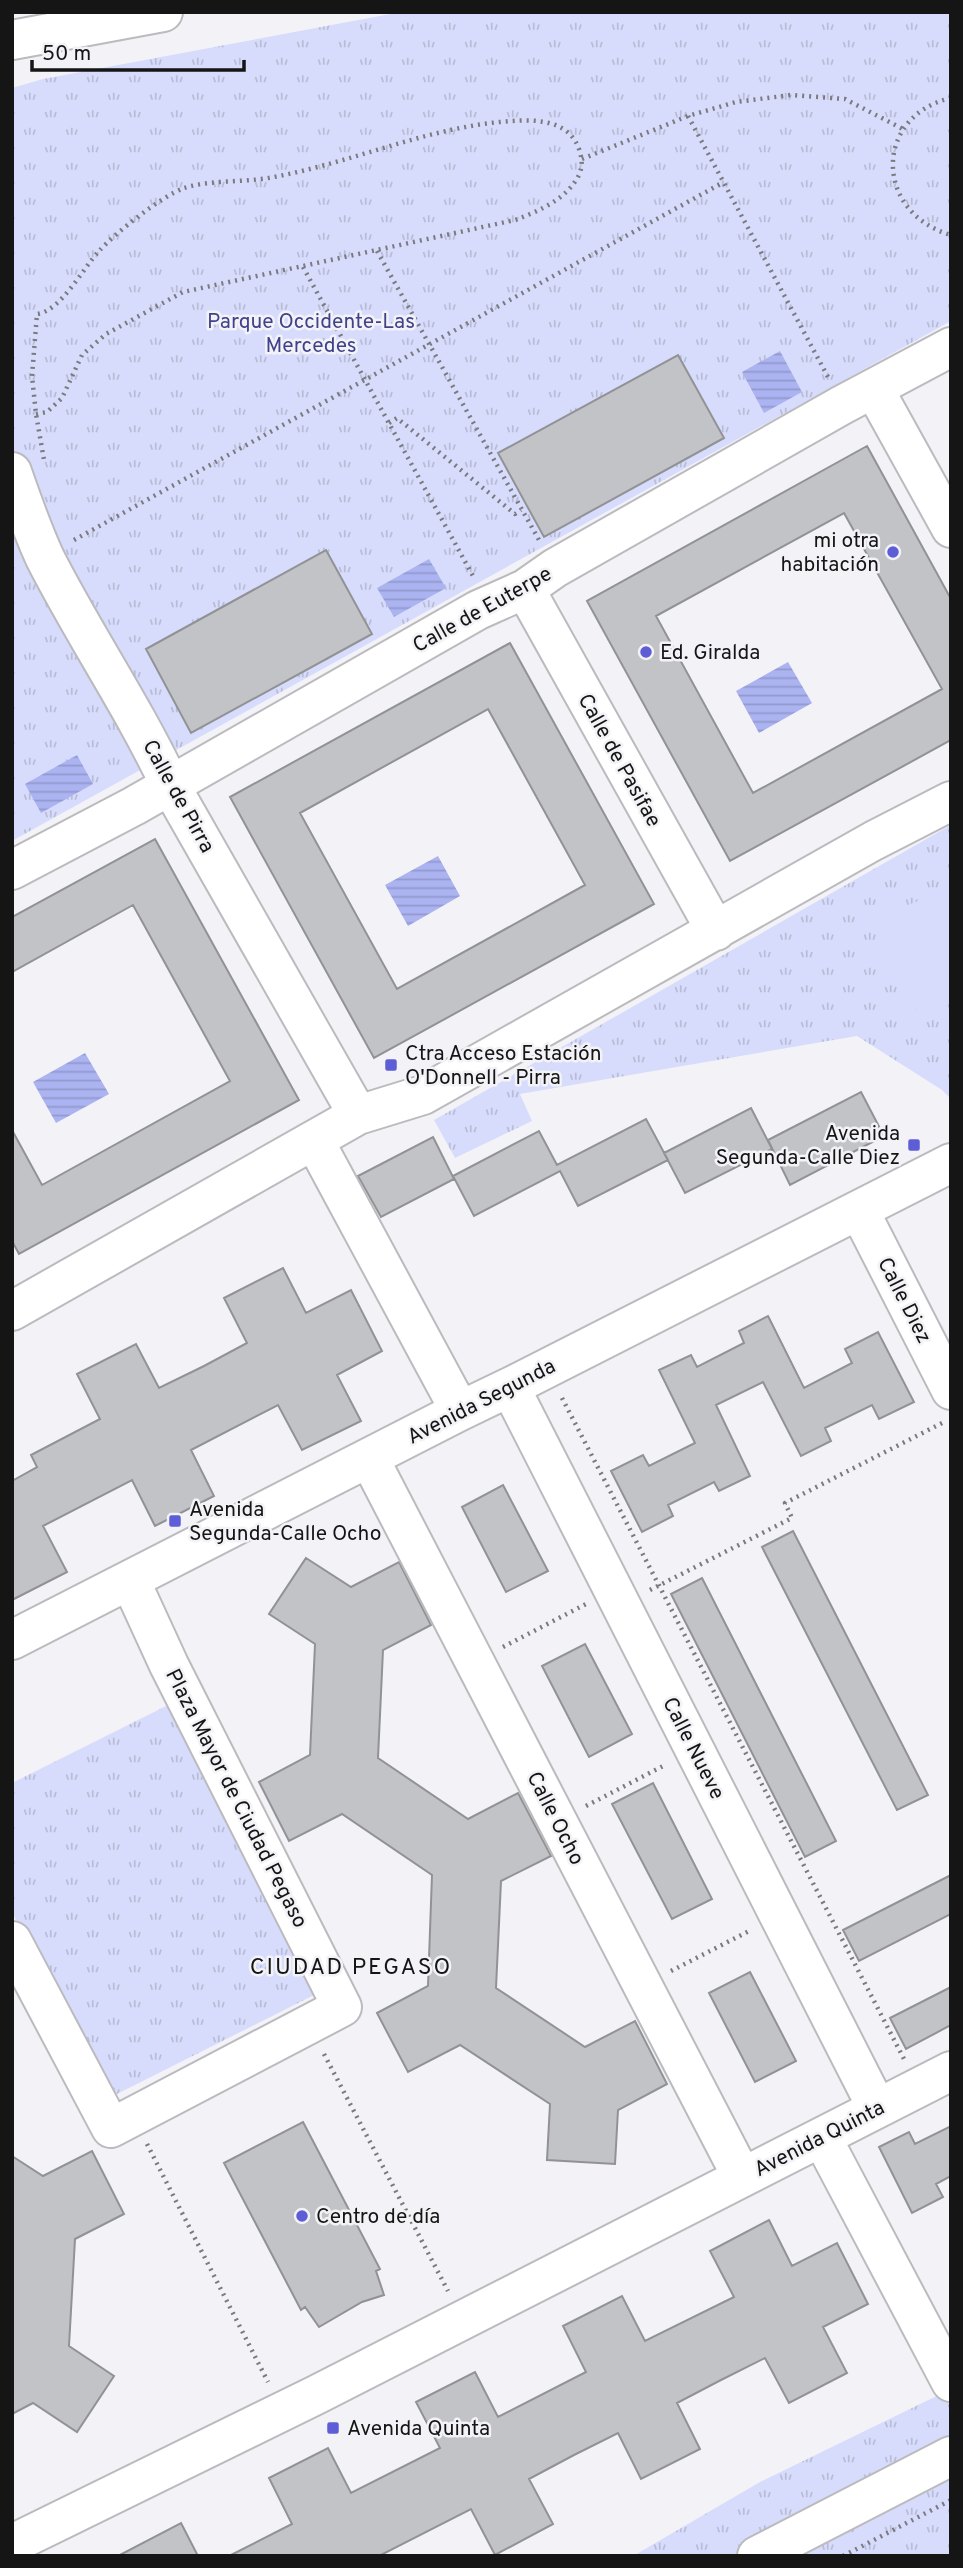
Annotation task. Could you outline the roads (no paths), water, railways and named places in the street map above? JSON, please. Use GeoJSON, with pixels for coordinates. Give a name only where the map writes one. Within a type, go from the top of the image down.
{"type":"FeatureCollection","features":[{"type":"Feature","properties":{"kind":"main road"},"geometry":{"type":"LineString","coordinates":[[18,39],[163,12]]}},
{"type":"Feature","properties":{"kind":"main road","name":"Calle de Euterpe"},"geometry":{"type":"LineString","coordinates":[[12,870],[170,785],[951,347]]}},
{"type":"Feature","properties":{"kind":"main road"},"geometry":{"type":"LineString","coordinates":[[858,397],[951,528]]}},
{"type":"Feature","properties":{"kind":"main road","name":"Calle de Pirra"},"geometry":{"type":"LineString","coordinates":[[28,467],[26,513],[45,558],[152,746],[170,785],[358,1115]]}},
{"type":"Feature","properties":{"kind":"main road","name":"Calle de Pasifae"},"geometry":{"type":"LineString","coordinates":[[540,578],[546,630],[716,931]]}},
{"type":"Feature","properties":{"kind":"main road"},"geometry":{"type":"LineString","coordinates":[[12,1311],[358,1115],[423,1095],[873,841],[951,801]]}},
{"type":"Feature","properties":{"kind":"main road"},"geometry":{"type":"LineString","coordinates":[[314,1140],[460,1410]]}},
{"type":"Feature","properties":{"kind":"main road","name":"Avenida Segunda"},"geometry":{"type":"LineString","coordinates":[[12,1640],[460,1410],[951,1163]]}},
{"type":"Feature","properties":{"kind":"main road","name":"Calle Diez"},"geometry":{"type":"LineString","coordinates":[[859,1210],[951,1390]]}},
{"type":"Feature","properties":{"kind":"main road","name":"Calle Nueve"},"geometry":{"type":"LineString","coordinates":[[510,1387],[877,2108]]}},
{"type":"Feature","properties":{"kind":"main road","name":"Calle Ocho"},"geometry":{"type":"LineString","coordinates":[[369,1458],[742,2177]]}},
{"type":"Feature","properties":{"kind":"main road","name":"Plaza Mayor de Ciudad Pegaso"},"geometry":{"type":"LineString","coordinates":[[12,1941],[111,2128],[342,2007],[169,1665],[130,1580]]}},
{"type":"Feature","properties":{"kind":"main road","name":"Avenida Quinta"},"geometry":{"type":"LineString","coordinates":[[12,2544],[283,2411],[935,2079]]}},
{"type":"Feature","properties":{"kind":"main road"},"geometry":{"type":"LineString","coordinates":[[822,2138],[951,2382]]}},
{"type":"Feature","properties":{"kind":"main road"},"geometry":{"type":"LineString","coordinates":[[757,2556],[951,2456]]}},
{"type":"Feature","properties":{"kind":"water"},"geometry":{"type":"Polygon","coordinates":[[[780,351],[802,392],[764,413],[742,372],[780,351]]]}},
{"type":"Feature","properties":{"kind":"water"},"geometry":{"type":"Polygon","coordinates":[[[429,559],[446,588],[394,617],[377,588],[429,559]]]}},
{"type":"Feature","properties":{"kind":"water"},"geometry":{"type":"Polygon","coordinates":[[[788,662],[812,703],[759,733],[736,691],[788,662]]]}},
{"type":"Feature","properties":{"kind":"water"},"geometry":{"type":"Polygon","coordinates":[[[77,755],[93,784],[41,813],[25,784],[77,755]]]}},
{"type":"Feature","properties":{"kind":"water"},"geometry":{"type":"Polygon","coordinates":[[[438,856],[460,896],[408,926],[385,885],[438,856]]]}},
{"type":"Feature","properties":{"kind":"water"},"geometry":{"type":"Polygon","coordinates":[[[85,1053],[109,1094],[56,1123],[33,1082],[85,1053]]]}},
{"type":"Feature","properties":{"kind":"place","name":"mi otra habitación"},"geometry":{"type":"Point","coordinates":[893,552]}},
{"type":"Feature","properties":{"kind":"place","name":"Ed. Giralda"},"geometry":{"type":"Point","coordinates":[646,652]}},
{"type":"Feature","properties":{"kind":"place","name":"Ctra Acceso Estación O'Donnell - Pirra"},"geometry":{"type":"Point","coordinates":[391,1065]}},
{"type":"Feature","properties":{"kind":"place","name":"Avenida Segunda-Calle Diez"},"geometry":{"type":"Point","coordinates":[914,1145]}},
{"type":"Feature","properties":{"kind":"place","name":"Avenida Segunda-Calle Ocho"},"geometry":{"type":"Point","coordinates":[175,1521]}},
{"type":"Feature","properties":{"kind":"place","name":"Centro de día"},"geometry":{"type":"Point","coordinates":[302,2216]}},
{"type":"Feature","properties":{"kind":"place","name":"Avenida Quinta"},"geometry":{"type":"Point","coordinates":[333,2428]}},
{"type":"Feature","properties":{"kind":"district","name":"CIUDAD PEGASO"},"geometry":{"type":"Point","coordinates":[351,1966]}},
{"type":"Feature","properties":{"kind":"park label","name":"Parque Occidente-Las Mercedes"},"geometry":{"type":"Point","coordinates":[311,333]}}]}
